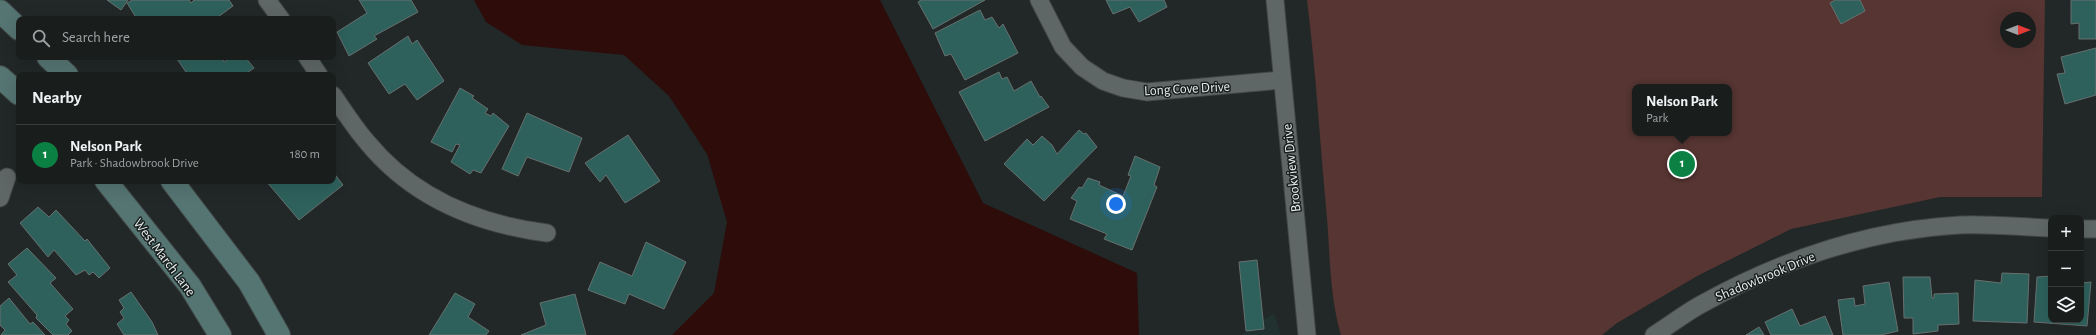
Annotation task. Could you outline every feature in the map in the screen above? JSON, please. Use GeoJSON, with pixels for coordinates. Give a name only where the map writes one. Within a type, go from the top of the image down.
{"type":"FeatureCollection","features":[{"type":"Feature","properties":{"kind":"main road"},"geometry":{"type":"LineString","coordinates":[[0,11],[16,26]]}},
{"type":"Feature","properties":{"kind":"main road"},"geometry":{"type":"LineString","coordinates":[[51,60],[64,72]]}},
{"type":"Feature","properties":{"kind":"main road"},"geometry":{"type":"LineString","coordinates":[[0,77],[16,91]]}},
{"type":"Feature","properties":{"kind":"main road","name":"West March Lane"},"geometry":{"type":"LineString","coordinates":[[108,184],[190,286],[220,335]]}},
{"type":"Feature","properties":{"kind":"main road"},"geometry":{"type":"LineString","coordinates":[[174,184],[249,282],[279,335]]}},
{"type":"Feature","properties":{"kind":"street"},"geometry":{"type":"LineString","coordinates":[[267,0],[278,16]]}},
{"type":"Feature","properties":{"kind":"street","name":"Long Cove Drive"},"geometry":{"type":"LineString","coordinates":[[1039,0],[1063,47],[1082,67],[1103,81],[1123,88],[1147,92],[1282,80]]}},
{"type":"Feature","properties":{"kind":"street","name":"Brookview Drive"},"geometry":{"type":"LineString","coordinates":[[1275,0],[1307,335]]}},
{"type":"Feature","properties":{"kind":"street"},"geometry":{"type":"LineString","coordinates":[[309,60],[317,72]]}},
{"type":"Feature","properties":{"kind":"street"},"geometry":{"type":"LineString","coordinates":[[336,99],[368,143],[391,167],[418,189],[448,207],[480,220],[516,229],[547,233]]}},
{"type":"Feature","properties":{"kind":"street"},"geometry":{"type":"LineString","coordinates":[[0,198],[7,177]]}},
{"type":"Feature","properties":{"kind":"street","name":"Shadowbrook Drive"},"geometry":{"type":"LineString","coordinates":[[1654,335],[1699,306],[1746,281],[1798,259],[1852,242],[1907,231],[1960,225],[2048,228]]}},
{"type":"Feature","properties":{"kind":"street"},"geometry":{"type":"LineString","coordinates":[[2084,228],[2096,229]]}},
{"type":"Feature","properties":{"kind":"shaded area"},"geometry":{"type":"Polygon","coordinates":[[[474,0],[880,0],[983,203],[1137,273],[1139,335],[672,335],[714,293],[727,222],[707,154],[669,96],[624,55],[522,45],[486,22],[474,0]]]}},
{"type":"Feature","properties":{"kind":"shaded area"},"geometry":{"type":"Polygon","coordinates":[[[1307,0],[2045,0],[2042,197],[1940,197],[1791,229],[1699,275],[1617,323],[1602,335],[1341,335],[1337,321],[1331,277],[1307,0]]]}},
{"type":"Feature","properties":{"kind":"shaded area"},"geometry":{"type":"Polygon","coordinates":[[[1274,313],[1281,335],[1241,335],[1274,313]]]}},
{"type":"Feature","properties":{"kind":"building"},"geometry":{"type":"Polygon","coordinates":[[[107,0],[128,0],[121,10],[107,0]]]}},
{"type":"Feature","properties":{"kind":"building"},"geometry":{"type":"Polygon","coordinates":[[[132,0],[189,0],[191,3],[194,0],[229,0],[233,6],[219,16],[135,16],[127,3],[132,0]]]}},
{"type":"Feature","properties":{"kind":"building"},"geometry":{"type":"Polygon","coordinates":[[[359,0],[411,0],[418,12],[374,36],[377,39],[349,56],[337,32],[367,13],[359,0]]]}},
{"type":"Feature","properties":{"kind":"building"},"geometry":{"type":"Polygon","coordinates":[[[921,0],[985,0],[933,29],[918,2],[921,0]]]}},
{"type":"Feature","properties":{"kind":"building"},"geometry":{"type":"Polygon","coordinates":[[[1106,0],[1164,0],[1167,7],[1139,22],[1130,7],[1113,14],[1106,0]]]}},
{"type":"Feature","properties":{"kind":"building"},"geometry":{"type":"Polygon","coordinates":[[[1835,0],[1860,0],[1865,11],[1841,24],[1830,3],[1835,0]]]}},
{"type":"Feature","properties":{"kind":"building"},"geometry":{"type":"Polygon","coordinates":[[[2071,0],[2096,0],[2096,39],[2079,39],[2079,23],[2071,24],[2071,0]]]}},
{"type":"Feature","properties":{"kind":"building"},"geometry":{"type":"Polygon","coordinates":[[[980,10],[985,20],[992,17],[999,28],[1003,24],[1018,53],[965,80],[951,54],[945,56],[935,33],[980,10]]]}},
{"type":"Feature","properties":{"kind":"building"},"geometry":{"type":"Polygon","coordinates":[[[408,36],[412,44],[417,40],[444,81],[417,100],[405,84],[389,94],[368,63],[408,36]]]}},
{"type":"Feature","properties":{"kind":"building"},"geometry":{"type":"Polygon","coordinates":[[[2096,48],[2096,95],[2065,104],[2057,74],[2065,73],[2061,57],[2096,48]]]}},
{"type":"Feature","properties":{"kind":"building"},"geometry":{"type":"Polygon","coordinates":[[[178,60],[223,60],[224,62],[227,60],[247,60],[254,68],[248,72],[186,72],[178,60]]]}},
{"type":"Feature","properties":{"kind":"building"},"geometry":{"type":"Polygon","coordinates":[[[999,72],[1002,79],[1007,77],[1014,91],[1031,81],[1040,97],[1041,96],[1049,107],[985,141],[959,92],[999,72]]]}},
{"type":"Feature","properties":{"kind":"building"},"geometry":{"type":"Polygon","coordinates":[[[460,88],[474,96],[472,98],[488,109],[485,113],[491,116],[493,113],[509,126],[481,173],[473,170],[470,174],[451,162],[460,145],[456,144],[452,152],[431,142],[460,88]]]}},
{"type":"Feature","properties":{"kind":"building"},"geometry":{"type":"Polygon","coordinates":[[[527,113],[582,138],[569,172],[527,157],[518,176],[502,169],[527,113]]]}},
{"type":"Feature","properties":{"kind":"building"},"geometry":{"type":"Polygon","coordinates":[[[1079,130],[1084,134],[1086,133],[1097,147],[1044,201],[1004,164],[1027,139],[1033,145],[1042,136],[1052,145],[1057,154],[1079,130]]]}},
{"type":"Feature","properties":{"kind":"building"},"geometry":{"type":"Polygon","coordinates":[[[628,135],[660,181],[625,203],[606,175],[600,182],[585,163],[628,135]]]}},
{"type":"Feature","properties":{"kind":"building"},"geometry":{"type":"Polygon","coordinates":[[[1135,156],[1160,167],[1154,185],[1157,187],[1132,250],[1104,239],[1107,234],[1070,219],[1077,201],[1071,198],[1079,187],[1082,188],[1088,178],[1100,182],[1099,185],[1123,196],[1131,176],[1128,175],[1135,156]]]}},
{"type":"Feature","properties":{"kind":"building"},"geometry":{"type":"Polygon","coordinates":[[[336,176],[343,185],[299,220],[269,184],[336,184],[336,176]]]}},
{"type":"Feature","properties":{"kind":"building"},"geometry":{"type":"Polygon","coordinates":[[[38,207],[49,217],[56,210],[85,241],[87,239],[110,268],[99,278],[93,272],[89,275],[85,270],[76,275],[54,250],[48,257],[20,223],[38,207]]]}},
{"type":"Feature","properties":{"kind":"building"},"geometry":{"type":"Polygon","coordinates":[[[646,242],[686,262],[664,309],[629,294],[625,304],[588,290],[600,262],[632,276],[646,242]]]}},
{"type":"Feature","properties":{"kind":"building"},"geometry":{"type":"Polygon","coordinates":[[[27,248],[56,278],[50,283],[73,309],[65,316],[69,320],[66,324],[72,331],[68,335],[53,335],[36,318],[37,315],[8,282],[17,275],[8,264],[27,248]]]}},
{"type":"Feature","properties":{"kind":"building"},"geometry":{"type":"Polygon","coordinates":[[[1257,260],[1264,329],[1246,331],[1239,262],[1257,260]]]}},
{"type":"Feature","properties":{"kind":"building"},"geometry":{"type":"Polygon","coordinates":[[[2002,273],[2029,274],[2027,323],[1973,321],[1975,280],[2001,283],[2002,273]]]}},
{"type":"Feature","properties":{"kind":"building"},"geometry":{"type":"Polygon","coordinates":[[[2048,276],[2048,323],[2084,323],[2084,283],[2091,282],[2087,326],[2034,322],[2037,277],[2048,276]]]}},
{"type":"Feature","properties":{"kind":"building"},"geometry":{"type":"Polygon","coordinates":[[[1903,277],[1930,277],[1932,298],[1934,298],[1934,294],[1958,293],[1959,324],[1938,325],[1938,331],[1913,334],[1913,318],[1904,318],[1903,277]]]}},
{"type":"Feature","properties":{"kind":"building"},"geometry":{"type":"Polygon","coordinates":[[[1889,282],[1898,331],[1881,335],[1843,335],[1838,300],[1854,298],[1855,306],[1865,304],[1863,286],[1889,282]]]}},
{"type":"Feature","properties":{"kind":"building"},"geometry":{"type":"Polygon","coordinates":[[[131,292],[152,322],[158,335],[124,335],[117,324],[124,318],[120,312],[124,308],[119,300],[131,292]]]}},
{"type":"Feature","properties":{"kind":"building"},"geometry":{"type":"Polygon","coordinates":[[[455,293],[475,304],[468,317],[489,331],[486,335],[429,335],[455,293]]]}},
{"type":"Feature","properties":{"kind":"building"},"geometry":{"type":"Polygon","coordinates":[[[575,294],[586,335],[521,335],[546,325],[540,303],[575,294]]]}},
{"type":"Feature","properties":{"kind":"building"},"geometry":{"type":"Polygon","coordinates":[[[9,298],[30,324],[33,322],[45,335],[1,335],[5,330],[0,325],[0,306],[9,298]]]}},
{"type":"Feature","properties":{"kind":"building"},"geometry":{"type":"Polygon","coordinates":[[[1792,309],[1800,326],[1825,316],[1833,335],[1771,335],[1765,322],[1792,309]]]}},
{"type":"Feature","properties":{"kind":"building"},"geometry":{"type":"Polygon","coordinates":[[[1759,327],[1764,335],[1746,335],[1759,327]]]}},
{"type":"Feature","properties":{"kind":"place","name":"Nelson Park"},"geometry":{"type":"Point","coordinates":[1682,164]}}]}
